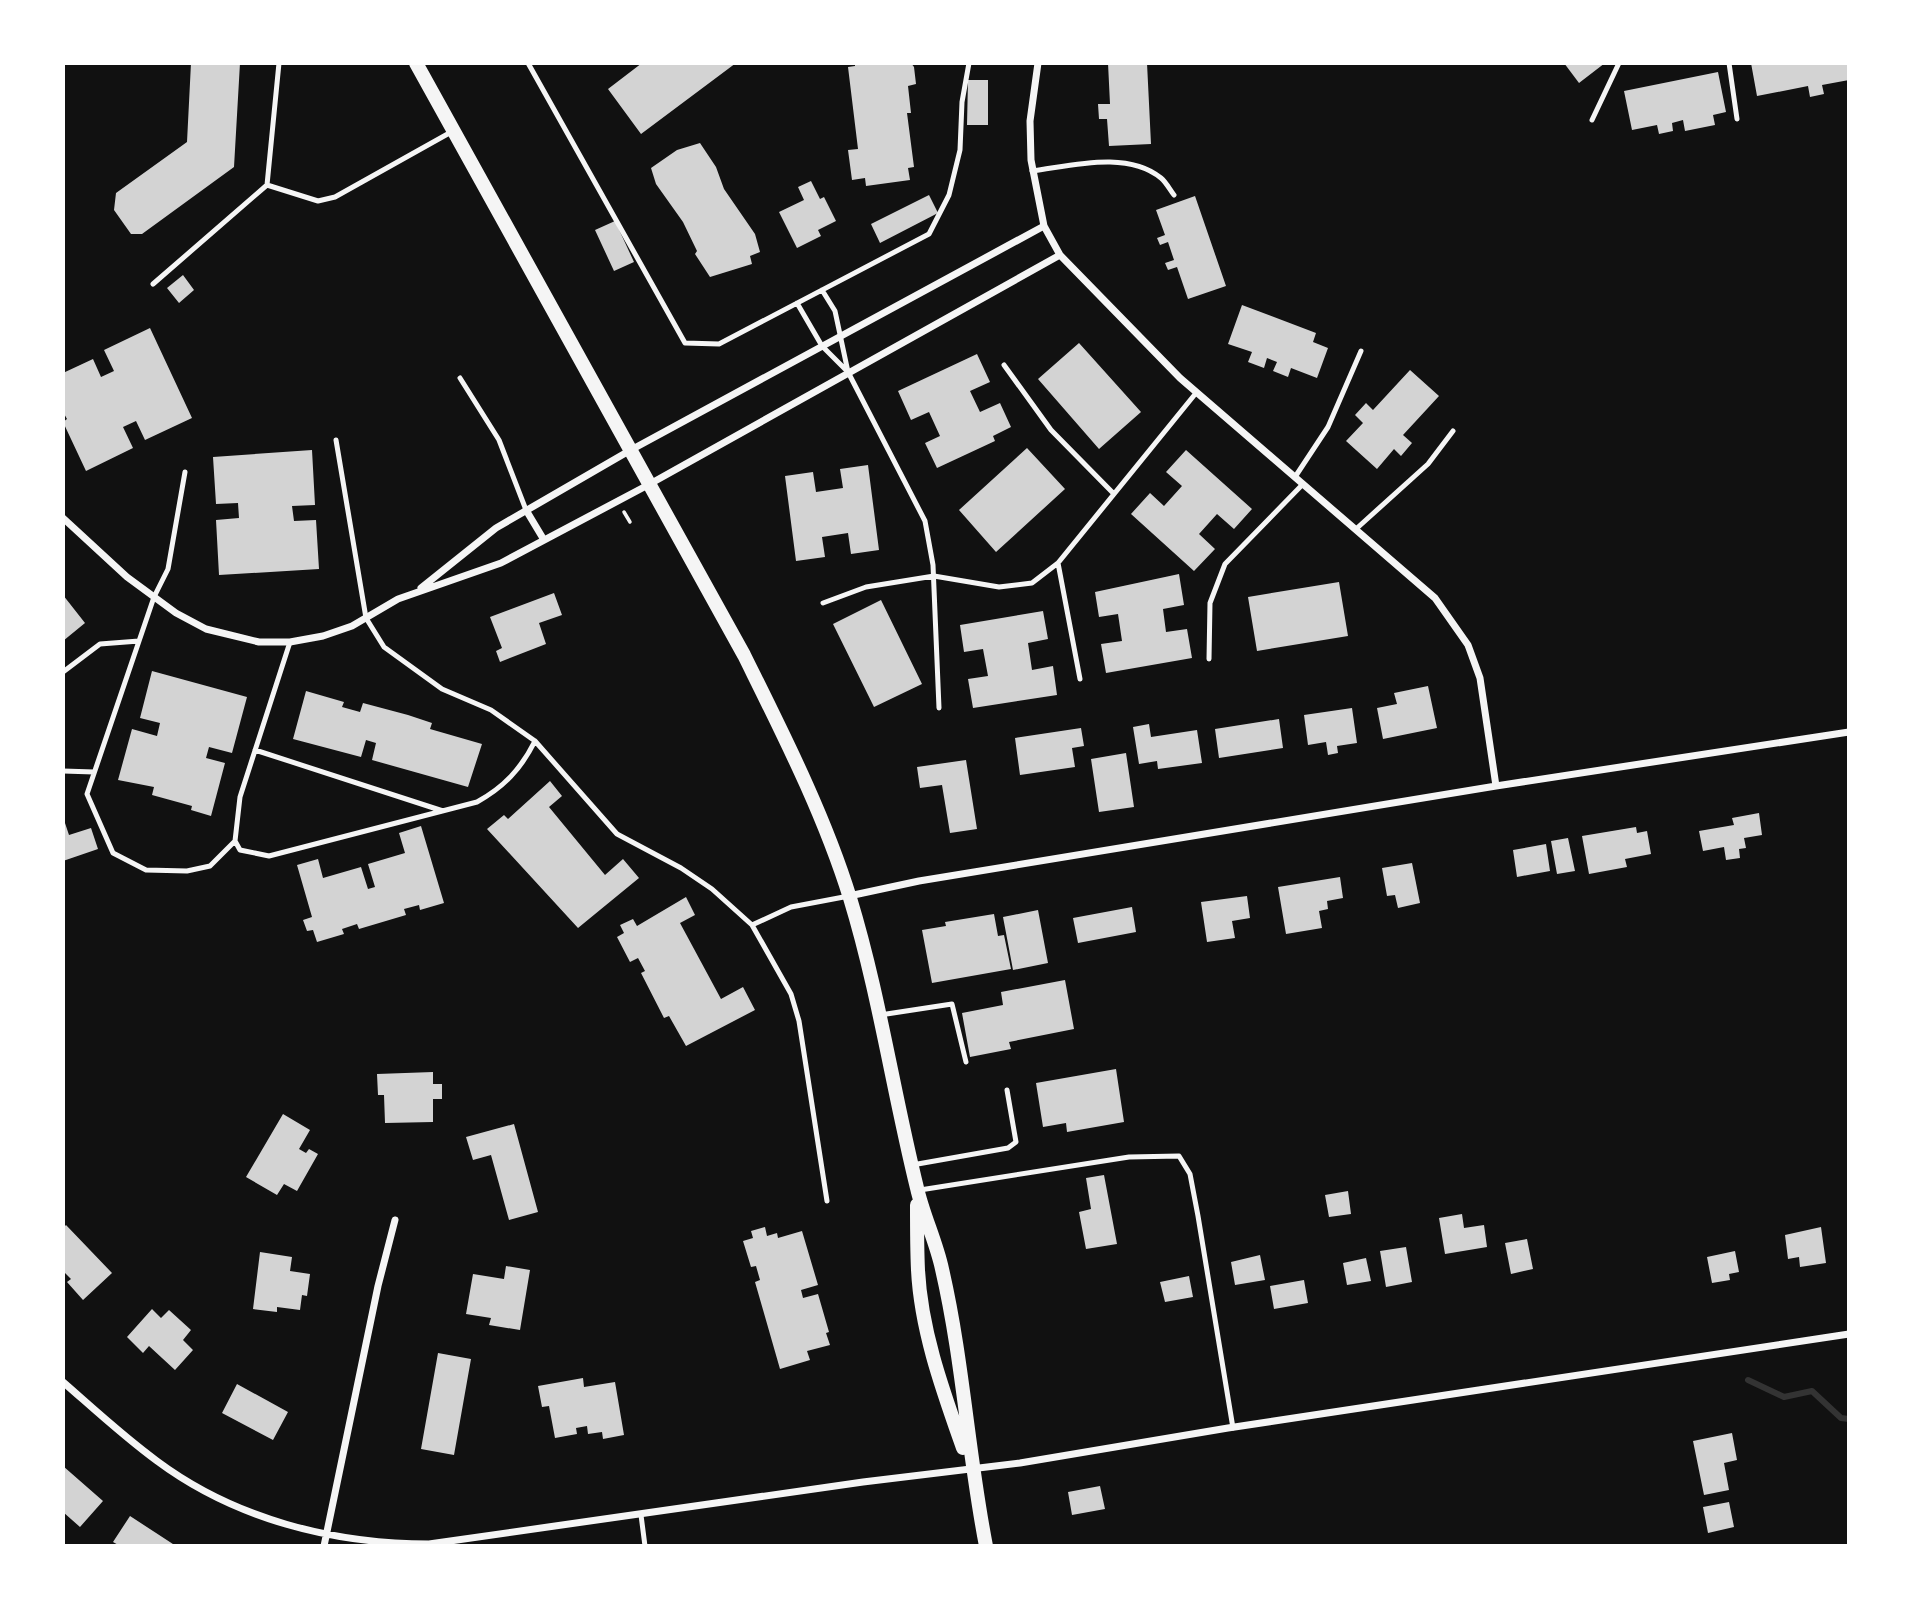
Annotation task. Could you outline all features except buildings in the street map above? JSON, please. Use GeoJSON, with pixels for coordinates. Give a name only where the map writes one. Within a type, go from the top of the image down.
{"type":"FeatureCollection","features":[{"type":"Feature","properties":{"kind":"main road"},"geometry":{"type":"LineString","coordinates":[[416,63],[744,655],[788,743],[849,896],[880,1015],[917,1190],[942,1267],[963,1382],[971,1469],[986,1546]]}},
{"type":"Feature","properties":{"kind":"main road"},"geometry":{"type":"LineString","coordinates":[[917,1190],[918,1273],[927,1328],[940,1384],[971,1469]]}},
{"type":"Feature","properties":{"kind":"street"},"geometry":{"type":"LineString","coordinates":[[1038,63],[1030,121],[1032,172],[1044,226],[1059,255],[1196,393],[1435,598],[1468,645],[1480,678],[1496,786]]}},
{"type":"Feature","properties":{"kind":"street"},"geometry":{"type":"LineString","coordinates":[[418,591],[487,534],[526,510],[842,334],[1044,226]]}},
{"type":"Feature","properties":{"kind":"street"},"geometry":{"type":"LineString","coordinates":[[63,518],[127,578],[176,613],[219,633],[259,642],[290,642],[323,636],[366,618],[418,591],[472,575],[544,540],[648,485],[1059,255]]}},
{"type":"Feature","properties":{"kind":"street"},"geometry":{"type":"LineString","coordinates":[[526,510],[544,540]]}},
{"type":"Feature","properties":{"kind":"street"},"geometry":{"type":"LineString","coordinates":[[849,896],[919,881],[1496,786],[1849,732]]}},
{"type":"Feature","properties":{"kind":"street"},"geometry":{"type":"LineString","coordinates":[[324,1546],[378,1286],[395,1220]]}},
{"type":"Feature","properties":{"kind":"street"},"geometry":{"type":"LineString","coordinates":[[63,1382],[131,1441],[184,1479],[267,1519],[372,1542],[429,1544],[971,1469],[1849,1334]]}},
{"type":"Feature","properties":{"kind":"lane"},"geometry":{"type":"LineString","coordinates":[[153,284],[267,185],[279,63]]}},
{"type":"Feature","properties":{"kind":"lane"},"geometry":{"type":"LineString","coordinates":[[528,63],[685,343],[719,344],[929,234],[949,195],[957,161],[962,102],[970,63]]}},
{"type":"Feature","properties":{"kind":"lane"},"geometry":{"type":"LineString","coordinates":[[1592,120],[1619,63]]}},
{"type":"Feature","properties":{"kind":"lane"},"geometry":{"type":"LineString","coordinates":[[1729,63],[1737,119]]}},
{"type":"Feature","properties":{"kind":"lane"},"geometry":{"type":"LineString","coordinates":[[267,185],[318,201],[335,197],[453,131]]}},
{"type":"Feature","properties":{"kind":"lane"},"geometry":{"type":"LineString","coordinates":[[1032,172],[1099,162],[1131,164],[1160,177],[1174,195]]}},
{"type":"Feature","properties":{"kind":"lane"},"geometry":{"type":"LineString","coordinates":[[821,290],[835,311],[848,372]]}},
{"type":"Feature","properties":{"kind":"lane"},"geometry":{"type":"LineString","coordinates":[[797,303],[822,346],[848,372],[925,521],[934,576],[939,708]]}},
{"type":"Feature","properties":{"kind":"lane"},"geometry":{"type":"LineString","coordinates":[[1295,477],[1328,427],[1361,351]]}},
{"type":"Feature","properties":{"kind":"lane"},"geometry":{"type":"LineString","coordinates":[[1004,365],[1051,430],[1114,494]]}},
{"type":"Feature","properties":{"kind":"lane"},"geometry":{"type":"LineString","coordinates":[[460,378],[499,440],[526,510]]}},
{"type":"Feature","properties":{"kind":"lane"},"geometry":{"type":"LineString","coordinates":[[823,603],[866,587],[934,576],[999,587],[1032,583],[1058,563],[1196,393]]}},
{"type":"Feature","properties":{"kind":"lane"},"geometry":{"type":"LineString","coordinates":[[1356,529],[1428,464],[1453,431]]}},
{"type":"Feature","properties":{"kind":"lane"},"geometry":{"type":"LineString","coordinates":[[336,440],[366,618],[384,647],[442,689],[491,710],[535,741],[618,834],[681,867],[712,889],[751,925],[790,994],[799,1021],[827,1201]]}},
{"type":"Feature","properties":{"kind":"lane"},"geometry":{"type":"LineString","coordinates":[[185,472],[168,569],[154,597],[87,794],[94,817],[113,853],[146,870],[187,871],[210,866],[234,841],[240,797],[290,642]]}},
{"type":"Feature","properties":{"kind":"lane"},"geometry":{"type":"LineString","coordinates":[[1209,659],[1210,603],[1225,564],[1303,484]]}},
{"type":"Feature","properties":{"kind":"lane"},"geometry":{"type":"LineString","coordinates":[[1058,563],[1080,679]]}},
{"type":"Feature","properties":{"kind":"lane"},"geometry":{"type":"LineString","coordinates":[[63,671],[100,644],[139,641]]}},
{"type":"Feature","properties":{"kind":"lane"},"geometry":{"type":"LineString","coordinates":[[234,841],[240,850],[269,856],[477,802],[499,790],[520,769],[535,741]]}},
{"type":"Feature","properties":{"kind":"lane"},"geometry":{"type":"LineString","coordinates":[[255,750],[443,811]]}},
{"type":"Feature","properties":{"kind":"lane"},"geometry":{"type":"LineString","coordinates":[[63,771],[94,772]]}},
{"type":"Feature","properties":{"kind":"lane"},"geometry":{"type":"LineString","coordinates":[[751,925],[791,907],[849,896]]}},
{"type":"Feature","properties":{"kind":"lane"},"geometry":{"type":"LineString","coordinates":[[880,1015],[952,1004],[966,1062]]}},
{"type":"Feature","properties":{"kind":"lane"},"geometry":{"type":"LineString","coordinates":[[912,1165],[1008,1148],[1016,1142],[1007,1090]]}},
{"type":"Feature","properties":{"kind":"lane"},"geometry":{"type":"LineString","coordinates":[[917,1190],[964,1185],[1129,1157],[1179,1156],[1190,1174],[1233,1428]]}},
{"type":"Feature","properties":{"kind":"lane"},"geometry":{"type":"LineString","coordinates":[[641,1515],[645,1546]]}},
{"type":"Feature","properties":{"kind":"path"},"geometry":{"type":"LineString","coordinates":[[618,501],[630,522]]}},
{"type":"Feature","properties":{"kind":"waterway"},"geometry":{"type":"LineString","coordinates":[[1748,1380],[1784,1397],[1812,1391],[1841,1418],[1849,1419]]}}]}
